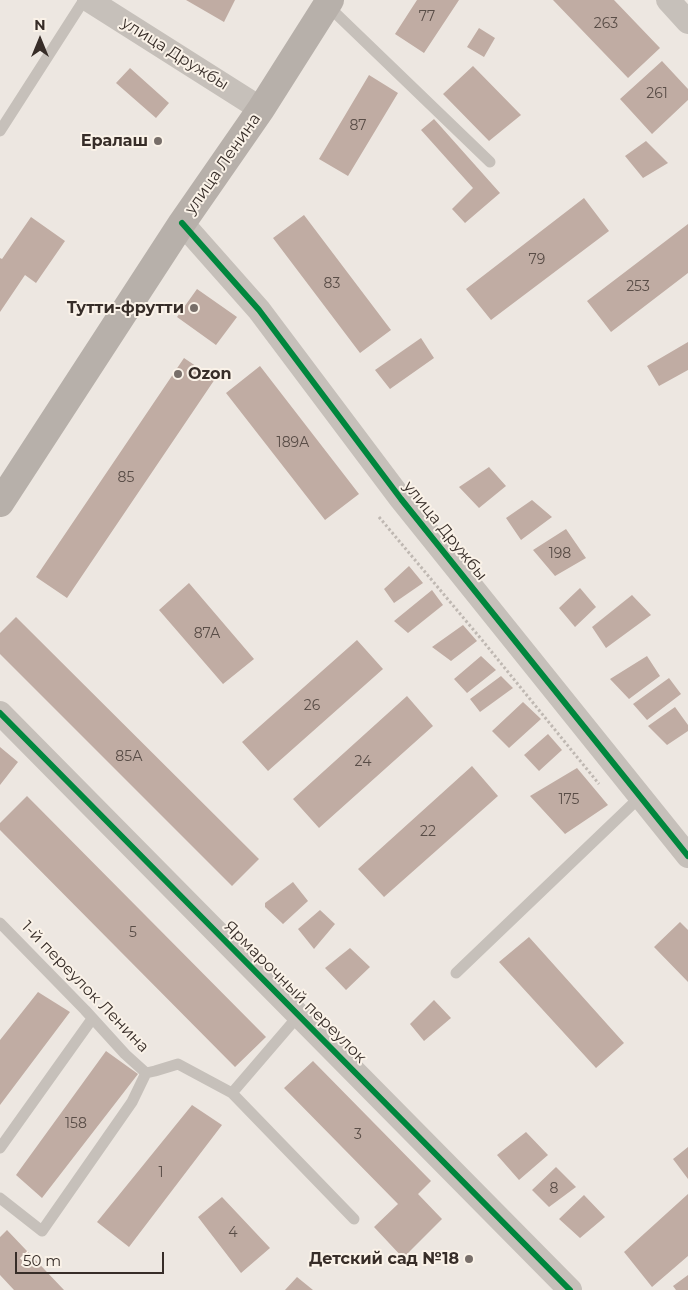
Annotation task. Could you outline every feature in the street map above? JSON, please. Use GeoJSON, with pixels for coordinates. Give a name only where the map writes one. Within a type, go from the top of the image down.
{"type":"FeatureCollection","features":[{"type":"Feature","properties":{"kind":"main road","name":"улица Ленина"},"geometry":{"type":"LineString","coordinates":[[0,503],[182,223],[261,108],[329,2]]}},
{"type":"Feature","properties":{"kind":"street","name":"улица Дружбы"},"geometry":{"type":"LineString","coordinates":[[89,0],[261,108]]}},
{"type":"Feature","properties":{"kind":"street"},"geometry":{"type":"LineString","coordinates":[[668,0],[688,22]]}},
{"type":"Feature","properties":{"kind":"street","name":"улица Дружбы"},"geometry":{"type":"LineString","coordinates":[[182,223],[259,310],[401,499],[688,856]]}},
{"type":"Feature","properties":{"kind":"street","name":"Ярмарочный переулок"},"geometry":{"type":"LineString","coordinates":[[0,713],[570,1290]]}},
{"type":"Feature","properties":{"kind":"lane"},"geometry":{"type":"LineString","coordinates":[[0,131],[84,0]]}},
{"type":"Feature","properties":{"kind":"lane"},"geometry":{"type":"LineString","coordinates":[[329,2],[490,162]]}},
{"type":"Feature","properties":{"kind":"lane"},"geometry":{"type":"LineString","coordinates":[[456,973],[640,797]]}},
{"type":"Feature","properties":{"kind":"lane","name":"1-й переулок Ленина"},"geometry":{"type":"LineString","coordinates":[[0,923],[124,1054],[146,1073],[178,1064],[232,1093],[354,1219]]}},
{"type":"Feature","properties":{"kind":"lane"},"geometry":{"type":"LineString","coordinates":[[232,1093],[299,1016]]}},
{"type":"Feature","properties":{"kind":"lane"},"geometry":{"type":"LineString","coordinates":[[0,1148],[92,1019]]}},
{"type":"Feature","properties":{"kind":"lane"},"geometry":{"type":"LineString","coordinates":[[0,1198],[42,1231],[132,1102],[146,1073]]}},
{"type":"Feature","properties":{"kind":"path"},"geometry":{"type":"LineString","coordinates":[[379,517],[599,784]]}},
{"type":"Feature","properties":{"kind":"building"},"geometry":{"type":"Polygon","coordinates":[[[186,0],[235,0],[224,22],[186,0]]]}},
{"type":"Feature","properties":{"kind":"building"},"geometry":{"type":"Polygon","coordinates":[[[417,0],[459,0],[424,53],[395,34],[417,0]]]}},
{"type":"Feature","properties":{"kind":"building"},"geometry":{"type":"Polygon","coordinates":[[[553,0],[614,0],[660,48],[628,78],[553,0]]]}},
{"type":"Feature","properties":{"kind":"building"},"geometry":{"type":"Polygon","coordinates":[[[479,28],[495,38],[484,57],[467,47],[479,28]]]}},
{"type":"Feature","properties":{"kind":"building"},"geometry":{"type":"Polygon","coordinates":[[[662,61],[688,89],[688,100],[652,134],[620,99],[662,61]]]}},
{"type":"Feature","properties":{"kind":"building"},"geometry":{"type":"Polygon","coordinates":[[[473,66],[521,115],[489,141],[443,94],[473,66]]]}},
{"type":"Feature","properties":{"kind":"building"},"geometry":{"type":"Polygon","coordinates":[[[130,68],[169,103],[156,118],[116,83],[130,68]]]}},
{"type":"Feature","properties":{"kind":"building"},"geometry":{"type":"Polygon","coordinates":[[[369,75],[398,93],[348,176],[319,159],[369,75]]]}},
{"type":"Feature","properties":{"kind":"building"},"geometry":{"type":"Polygon","coordinates":[[[434,119],[500,193],[465,223],[452,209],[473,188],[421,130],[434,119]]]}},
{"type":"Feature","properties":{"kind":"building"},"geometry":{"type":"Polygon","coordinates":[[[646,141],[668,163],[643,178],[625,156],[646,141]]]}},
{"type":"Feature","properties":{"kind":"building"},"geometry":{"type":"Polygon","coordinates":[[[584,198],[609,231],[491,320],[466,289],[584,198]]]}},
{"type":"Feature","properties":{"kind":"building"},"geometry":{"type":"Polygon","coordinates":[[[304,215],[391,330],[360,353],[273,238],[304,215]]]}},
{"type":"Feature","properties":{"kind":"building"},"geometry":{"type":"Polygon","coordinates":[[[31,217],[65,241],[36,283],[25,275],[0,312],[0,258],[2,259],[31,217]]]}},
{"type":"Feature","properties":{"kind":"building"},"geometry":{"type":"Polygon","coordinates":[[[688,224],[688,273],[611,332],[587,301],[688,224]]]}},
{"type":"Feature","properties":{"kind":"building"},"geometry":{"type":"Polygon","coordinates":[[[197,289],[237,317],[216,345],[177,317],[197,289]]]}},
{"type":"Feature","properties":{"kind":"building"},"geometry":{"type":"Polygon","coordinates":[[[421,338],[434,358],[390,389],[375,370],[421,338]]]}},
{"type":"Feature","properties":{"kind":"building"},"geometry":{"type":"Polygon","coordinates":[[[688,342],[688,370],[659,386],[647,366],[688,342]]]}},
{"type":"Feature","properties":{"kind":"building"},"geometry":{"type":"Polygon","coordinates":[[[184,358],[215,379],[67,598],[36,577],[184,358]]]}},
{"type":"Feature","properties":{"kind":"building"},"geometry":{"type":"Polygon","coordinates":[[[260,366],[359,494],[325,520],[226,393],[260,366]]]}},
{"type":"Feature","properties":{"kind":"building"},"geometry":{"type":"Polygon","coordinates":[[[489,467],[506,486],[479,508],[459,487],[489,467]]]}},
{"type":"Feature","properties":{"kind":"building"},"geometry":{"type":"Polygon","coordinates":[[[532,500],[552,517],[521,540],[506,518],[532,500]]]}},
{"type":"Feature","properties":{"kind":"building"},"geometry":{"type":"Polygon","coordinates":[[[566,529],[586,558],[555,576],[533,550],[566,529]]]}},
{"type":"Feature","properties":{"kind":"building"},"geometry":{"type":"Polygon","coordinates":[[[409,566],[423,583],[394,603],[384,589],[409,566]]]}},
{"type":"Feature","properties":{"kind":"building"},"geometry":{"type":"Polygon","coordinates":[[[189,583],[254,659],[223,684],[159,610],[189,583]]]}},
{"type":"Feature","properties":{"kind":"building"},"geometry":{"type":"Polygon","coordinates":[[[580,588],[596,607],[575,627],[559,608],[580,588]]]}},
{"type":"Feature","properties":{"kind":"building"},"geometry":{"type":"Polygon","coordinates":[[[432,590],[443,605],[408,633],[394,621],[432,590]]]}},
{"type":"Feature","properties":{"kind":"building"},"geometry":{"type":"Polygon","coordinates":[[[632,595],[651,615],[606,648],[592,627],[632,595]]]}},
{"type":"Feature","properties":{"kind":"building"},"geometry":{"type":"Polygon","coordinates":[[[16,617],[259,859],[232,886],[0,654],[0,633],[16,617]]]}},
{"type":"Feature","properties":{"kind":"building"},"geometry":{"type":"Polygon","coordinates":[[[463,625],[477,641],[451,661],[432,647],[463,625]]]}},
{"type":"Feature","properties":{"kind":"building"},"geometry":{"type":"Polygon","coordinates":[[[357,640],[383,669],[268,771],[242,742],[357,640]]]}},
{"type":"Feature","properties":{"kind":"building"},"geometry":{"type":"Polygon","coordinates":[[[481,656],[496,670],[467,693],[454,679],[481,656]]]}},
{"type":"Feature","properties":{"kind":"building"},"geometry":{"type":"Polygon","coordinates":[[[647,656],[660,676],[629,699],[610,679],[647,656]]]}},
{"type":"Feature","properties":{"kind":"building"},"geometry":{"type":"Polygon","coordinates":[[[501,676],[513,688],[480,712],[470,699],[501,676]]]}},
{"type":"Feature","properties":{"kind":"building"},"geometry":{"type":"Polygon","coordinates":[[[669,678],[681,694],[647,720],[633,704],[669,678]]]}},
{"type":"Feature","properties":{"kind":"building"},"geometry":{"type":"Polygon","coordinates":[[[407,696],[433,726],[319,828],[293,799],[407,696]]]}},
{"type":"Feature","properties":{"kind":"building"},"geometry":{"type":"Polygon","coordinates":[[[523,702],[541,719],[509,748],[492,731],[523,702]]]}},
{"type":"Feature","properties":{"kind":"building"},"geometry":{"type":"Polygon","coordinates":[[[675,707],[688,725],[688,731],[667,745],[648,726],[675,707]]]}},
{"type":"Feature","properties":{"kind":"building"},"geometry":{"type":"Polygon","coordinates":[[[548,734],[562,750],[539,771],[524,755],[548,734]]]}},
{"type":"Feature","properties":{"kind":"building"},"geometry":{"type":"Polygon","coordinates":[[[0,747],[18,762],[0,785],[0,747]]]}},
{"type":"Feature","properties":{"kind":"building"},"geometry":{"type":"Polygon","coordinates":[[[472,766],[498,796],[384,897],[358,869],[472,766]]]}},
{"type":"Feature","properties":{"kind":"building"},"geometry":{"type":"Polygon","coordinates":[[[577,768],[608,805],[565,834],[530,796],[577,768]]]}},
{"type":"Feature","properties":{"kind":"building"},"geometry":{"type":"Polygon","coordinates":[[[27,796],[266,1037],[235,1067],[0,830],[0,823],[27,796]]]}},
{"type":"Feature","properties":{"kind":"building"},"geometry":{"type":"Polygon","coordinates":[[[293,882],[308,901],[283,924],[265,907],[265,903],[293,882]]]}},
{"type":"Feature","properties":{"kind":"building"},"geometry":{"type":"Polygon","coordinates":[[[320,910],[335,924],[314,949],[298,929],[320,910]]]}},
{"type":"Feature","properties":{"kind":"building"},"geometry":{"type":"Polygon","coordinates":[[[680,922],[688,930],[688,982],[654,947],[680,922]]]}},
{"type":"Feature","properties":{"kind":"building"},"geometry":{"type":"Polygon","coordinates":[[[529,937],[624,1043],[596,1068],[499,962],[529,937]]]}},
{"type":"Feature","properties":{"kind":"building"},"geometry":{"type":"Polygon","coordinates":[[[350,948],[370,967],[346,990],[325,968],[350,948]]]}},
{"type":"Feature","properties":{"kind":"building"},"geometry":{"type":"Polygon","coordinates":[[[38,992],[70,1012],[0,1105],[0,1040],[38,992]]]}},
{"type":"Feature","properties":{"kind":"building"},"geometry":{"type":"Polygon","coordinates":[[[434,1000],[451,1018],[424,1041],[410,1024],[434,1000]]]}},
{"type":"Feature","properties":{"kind":"building"},"geometry":{"type":"Polygon","coordinates":[[[106,1051],[138,1074],[42,1198],[16,1175],[106,1051]]]}},
{"type":"Feature","properties":{"kind":"building"},"geometry":{"type":"Polygon","coordinates":[[[313,1061],[431,1181],[418,1194],[442,1219],[403,1258],[374,1227],[398,1204],[284,1088],[313,1061]]]}},
{"type":"Feature","properties":{"kind":"building"},"geometry":{"type":"Polygon","coordinates":[[[192,1105],[222,1125],[129,1247],[97,1222],[192,1105]]]}},
{"type":"Feature","properties":{"kind":"building"},"geometry":{"type":"Polygon","coordinates":[[[526,1132],[548,1155],[519,1180],[497,1155],[526,1132]]]}},
{"type":"Feature","properties":{"kind":"building"},"geometry":{"type":"Polygon","coordinates":[[[688,1147],[688,1179],[673,1159],[688,1147]]]}},
{"type":"Feature","properties":{"kind":"building"},"geometry":{"type":"Polygon","coordinates":[[[556,1167],[576,1187],[549,1207],[532,1190],[556,1167]]]}},
{"type":"Feature","properties":{"kind":"building"},"geometry":{"type":"Polygon","coordinates":[[[688,1194],[688,1256],[652,1287],[624,1252],[688,1194]]]}},
{"type":"Feature","properties":{"kind":"building"},"geometry":{"type":"Polygon","coordinates":[[[584,1195],[605,1217],[580,1238],[559,1219],[584,1195]]]}},
{"type":"Feature","properties":{"kind":"building"},"geometry":{"type":"Polygon","coordinates":[[[222,1197],[270,1248],[241,1273],[198,1217],[222,1197]]]}},
{"type":"Feature","properties":{"kind":"building"},"geometry":{"type":"Polygon","coordinates":[[[7,1230],[64,1290],[14,1290],[0,1275],[0,1237],[7,1230]]]}},
{"type":"Feature","properties":{"kind":"building"},"geometry":{"type":"Polygon","coordinates":[[[688,1275],[688,1290],[676,1290],[673,1286],[688,1275]]]}},
{"type":"Feature","properties":{"kind":"building"},"geometry":{"type":"Polygon","coordinates":[[[297,1277],[313,1290],[285,1290],[297,1277]]]}},
{"type":"Feature","properties":{"kind":"cycle path"},"geometry":{"type":"LineString","coordinates":[[182,223],[259,310],[401,499],[688,856]]}},
{"type":"Feature","properties":{"kind":"cycle path"},"geometry":{"type":"LineString","coordinates":[[0,713],[570,1290]]}},
{"type":"Feature","properties":{"kind":"place","name":"Ералаш"},"geometry":{"type":"Point","coordinates":[158,141]}},
{"type":"Feature","properties":{"kind":"place","name":"Тутти-фрутти"},"geometry":{"type":"Point","coordinates":[194,308]}},
{"type":"Feature","properties":{"kind":"place","name":"Ozon"},"geometry":{"type":"Point","coordinates":[178,374]}},
{"type":"Feature","properties":{"kind":"place","name":"Детский сад №18"},"geometry":{"type":"Point","coordinates":[469,1259]}}]}
